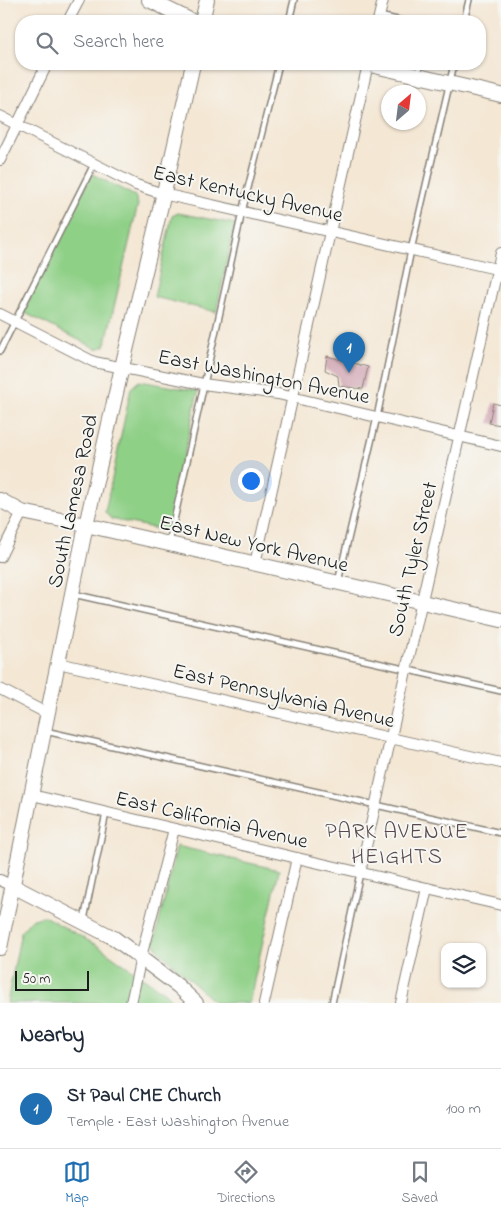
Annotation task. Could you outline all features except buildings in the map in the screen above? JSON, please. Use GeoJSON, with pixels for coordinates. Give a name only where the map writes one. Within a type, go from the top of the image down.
{"type":"FeatureCollection","features":[{"type":"Feature","properties":{"kind":"main road"},"geometry":{"type":"LineString","coordinates":[[149,0],[180,15]]}},
{"type":"Feature","properties":{"kind":"main road"},"geometry":{"type":"LineString","coordinates":[[203,15],[207,0]]}},
{"type":"Feature","properties":{"kind":"main road","name":"South Lamesa Road"},"geometry":{"type":"LineString","coordinates":[[0,948],[86,525],[192,70]]}},
{"type":"Feature","properties":{"kind":"main road"},"geometry":{"type":"LineString","coordinates":[[419,70],[450,83],[501,95]]}},
{"type":"Feature","properties":{"kind":"main road","name":"East New York Avenue"},"geometry":{"type":"LineString","coordinates":[[0,500],[22,512],[501,620]]}},
{"type":"Feature","properties":{"kind":"main road"},"geometry":{"type":"LineString","coordinates":[[13,886],[114,938],[141,956],[196,1003]]}},
{"type":"Feature","properties":{"kind":"street"},"geometry":{"type":"LineString","coordinates":[[71,15],[79,0]]}},
{"type":"Feature","properties":{"kind":"street"},"geometry":{"type":"LineString","coordinates":[[380,15],[383,0]]}},
{"type":"Feature","properties":{"kind":"street"},"geometry":{"type":"LineString","coordinates":[[0,160],[45,70]]}},
{"type":"Feature","properties":{"kind":"street"},"geometry":{"type":"LineString","coordinates":[[256,564],[366,70]]}},
{"type":"Feature","properties":{"kind":"street","name":"East Kentucky Avenue"},"geometry":{"type":"LineString","coordinates":[[0,116],[136,185],[163,194],[499,270]]}},
{"type":"Feature","properties":{"kind":"street","name":"South Tyler Street"},"geometry":{"type":"LineString","coordinates":[[360,873],[499,270],[501,253]]}},
{"type":"Feature","properties":{"kind":"street","name":"East Washington Avenue"},"geometry":{"type":"LineString","coordinates":[[0,314],[94,362],[203,384],[278,394],[501,446]]}},
{"type":"Feature","properties":{"kind":"street"},"geometry":{"type":"LineString","coordinates":[[0,557],[22,512]]}},
{"type":"Feature","properties":{"kind":"street","name":"East Pennsylvania Avenue"},"geometry":{"type":"LineString","coordinates":[[58,663],[501,763]]}},
{"type":"Feature","properties":{"kind":"street"},"geometry":{"type":"LineString","coordinates":[[0,689],[48,714]]}},
{"type":"Feature","properties":{"kind":"street","name":"East California Avenue"},"geometry":{"type":"LineString","coordinates":[[32,795],[501,905]]}},
{"type":"Feature","properties":{"kind":"street"},"geometry":{"type":"LineString","coordinates":[[131,1003],[141,956],[174,829]]}},
{"type":"Feature","properties":{"kind":"street"},"geometry":{"type":"LineString","coordinates":[[264,1003],[297,858]]}},
{"type":"Feature","properties":{"kind":"street"},"geometry":{"type":"LineString","coordinates":[[0,880],[13,886]]}},
{"type":"Feature","properties":{"kind":"street"},"geometry":{"type":"LineString","coordinates":[[401,1003],[427,888]]}},
{"type":"Feature","properties":{"kind":"lane"},"geometry":{"type":"LineString","coordinates":[[290,15],[294,0]]}},
{"type":"Feature","properties":{"kind":"lane"},"geometry":{"type":"LineString","coordinates":[[465,15],[469,0]]}},
{"type":"Feature","properties":{"kind":"lane"},"geometry":{"type":"LineString","coordinates":[[169,544],[242,212],[278,70]]}},
{"type":"Feature","properties":{"kind":"lane"},"geometry":{"type":"LineString","coordinates":[[338,583],[377,417],[411,250],[453,70]]}},
{"type":"Feature","properties":{"kind":"lane"},"geometry":{"type":"LineString","coordinates":[[0,351],[94,164]]}},
{"type":"Feature","properties":{"kind":"lane"},"geometry":{"type":"LineString","coordinates":[[72,593],[501,691]]}},
{"type":"Feature","properties":{"kind":"lane"},"geometry":{"type":"LineString","coordinates":[[45,730],[501,833]]}},
{"type":"Feature","properties":{"kind":"lane"},"geometry":{"type":"LineString","coordinates":[[84,922],[106,813]]}},
{"type":"Feature","properties":{"kind":"lane"},"geometry":{"type":"LineString","coordinates":[[332,1003],[360,873]]}},
{"type":"Feature","properties":{"kind":"green space"},"geometry":{"type":"Polygon","coordinates":[[[92,174],[135,196],[138,204],[105,346],[97,349],[23,312],[92,174]]]}},
{"type":"Feature","properties":{"kind":"green space"},"geometry":{"type":"Polygon","coordinates":[[[178,213],[235,224],[216,312],[154,297],[172,216],[178,213]]]}},
{"type":"Feature","properties":{"kind":"green space"},"geometry":{"type":"Polygon","coordinates":[[[139,381],[198,391],[168,531],[111,519],[105,512],[131,388],[139,381]]]}},
{"type":"Feature","properties":{"kind":"green space"},"geometry":{"type":"Polygon","coordinates":[[[177,846],[279,870],[249,1003],[215,1003],[159,951],[154,943],[177,846]]]}},
{"type":"Feature","properties":{"kind":"green space"},"geometry":{"type":"Polygon","coordinates":[[[44,916],[98,946],[165,993],[175,1003],[7,1003],[21,932],[31,920],[44,916]]]}},
{"type":"Feature","properties":{"kind":"place","name":"St Paul CME Church"},"geometry":{"type":"Point","coordinates":[349,373]}},
{"type":"Feature","properties":{"kind":"district","name":"PARK AVENUE HEIGHTS"},"geometry":{"type":"Point","coordinates":[397,842]}}]}
